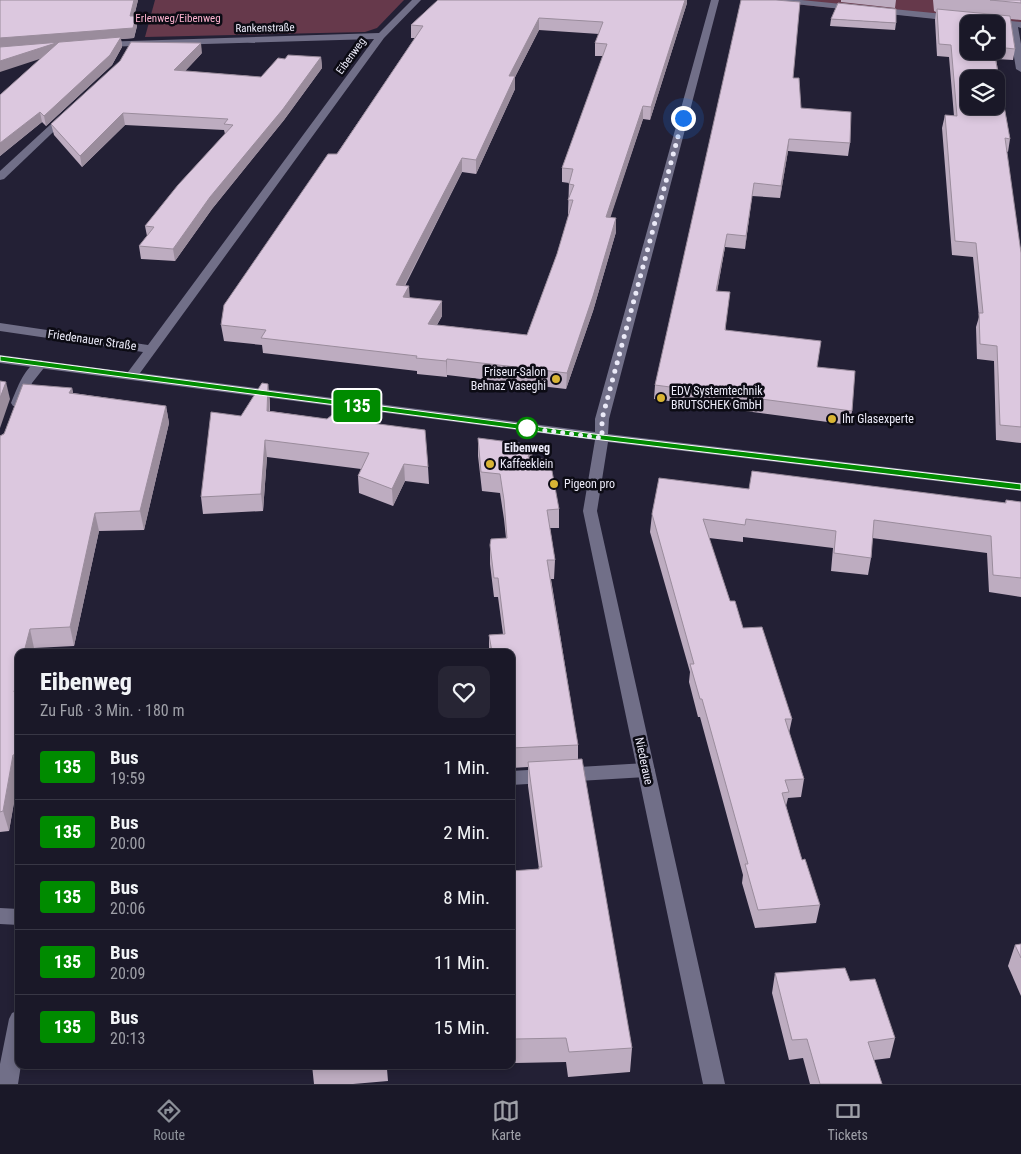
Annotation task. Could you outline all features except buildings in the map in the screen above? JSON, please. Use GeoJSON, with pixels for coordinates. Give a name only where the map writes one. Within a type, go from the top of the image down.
{"type":"FeatureCollection","features":[{"type":"Feature","properties":{"kind":"street","name":"Eibenweg"},"geometry":{"type":"LineString","coordinates":[[151,349],[381,36],[417,0]]}},
{"type":"Feature","properties":{"kind":"street","name":"Niederaue"},"geometry":{"type":"LineString","coordinates":[[714,1084],[590,512],[602,438],[602,419],[715,0]]}},
{"type":"Feature","properties":{"kind":"street"},"geometry":{"type":"LineString","coordinates":[[776,0],[960,19]]}},
{"type":"Feature","properties":{"kind":"street"},"geometry":{"type":"LineString","coordinates":[[1017,25],[1021,70]]}},
{"type":"Feature","properties":{"kind":"street","name":"Rankenstraße"},"geometry":{"type":"LineString","coordinates":[[93,44],[381,36]]}},
{"type":"Feature","properties":{"kind":"street"},"geometry":{"type":"LineString","coordinates":[[124,55],[132,42]]}},
{"type":"Feature","properties":{"kind":"street"},"geometry":{"type":"LineString","coordinates":[[0,177],[72,109]]}},
{"type":"Feature","properties":{"kind":"street","name":"Friedenauer Straße"},"geometry":{"type":"LineString","coordinates":[[0,326],[151,349],[131,376]]}},
{"type":"Feature","properties":{"kind":"street"},"geometry":{"type":"LineString","coordinates":[[0,359],[602,438],[1021,487]]}},
{"type":"Feature","properties":{"kind":"street"},"geometry":{"type":"LineString","coordinates":[[13,416],[26,382],[41,364]]}},
{"type":"Feature","properties":{"kind":"street"},"geometry":{"type":"LineString","coordinates":[[515,778],[646,770]]}},
{"type":"Feature","properties":{"kind":"street"},"geometry":{"type":"LineString","coordinates":[[0,916],[15,917]]}},
{"type":"Feature","properties":{"kind":"street"},"geometry":{"type":"LineString","coordinates":[[7,1084],[15,1041]]}},
{"type":"Feature","properties":{"kind":"green space","name":"Erlenweg/Eibenweg"},"geometry":{"type":"Polygon","coordinates":[[[155,0],[404,0],[377,28],[365,32],[145,37],[155,0]]]}},
{"type":"Feature","properties":{"kind":"green space"},"geometry":{"type":"Polygon","coordinates":[[[755,0],[1021,0],[1021,27],[1005,25],[1005,15],[960,15],[960,21],[755,0]]]}},
{"type":"Feature","properties":{"kind":"bus line","name":"135"},"geometry":{"type":"LineString","coordinates":[[0,359],[602,438],[1021,487]]}},
{"type":"Feature","properties":{"kind":"place","name":"Friseur-Salon Behnaz Vaseghi"},"geometry":{"type":"Point","coordinates":[556,379]}},
{"type":"Feature","properties":{"kind":"place","name":"EDV Systemtechnik BRUTSCHEK GmbH"},"geometry":{"type":"Point","coordinates":[661,398]}},
{"type":"Feature","properties":{"kind":"place","name":"Ihr Glasexperte"},"geometry":{"type":"Point","coordinates":[832,419]}},
{"type":"Feature","properties":{"kind":"place","name":"Eibenweg"},"geometry":{"type":"Point","coordinates":[527,428]}},
{"type":"Feature","properties":{"kind":"place","name":"Kaffeeklein"},"geometry":{"type":"Point","coordinates":[490,464]}},
{"type":"Feature","properties":{"kind":"place","name":"Pigeon pro"},"geometry":{"type":"Point","coordinates":[554,484]}},
{"type":"Feature","properties":{"kind":"route"},"geometry":{"type":"LineString","coordinates":[[527,428],[602,438],[602,419],[683,118]]}}]}
